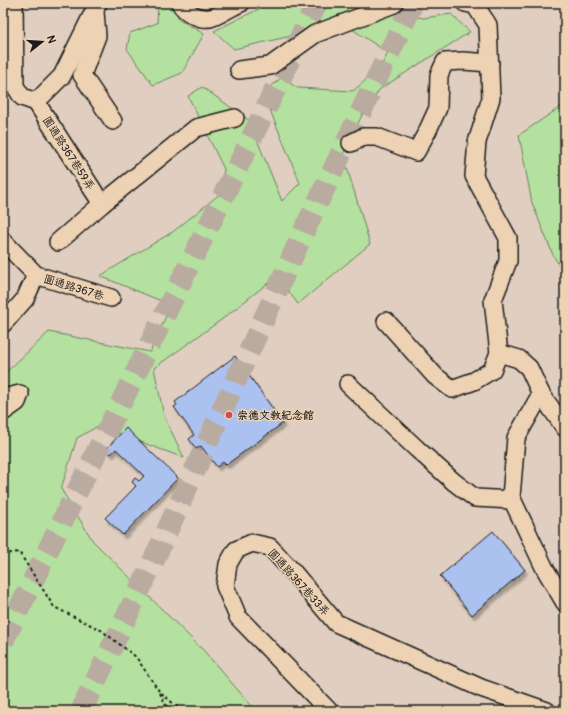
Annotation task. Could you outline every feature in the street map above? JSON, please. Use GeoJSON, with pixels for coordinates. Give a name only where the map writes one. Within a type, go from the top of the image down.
{"type":"FeatureCollection","features":[{"type":"Feature","properties":{"kind":"street"},"geometry":{"type":"LineString","coordinates":[[14,3],[15,86],[22,97],[36,102],[62,76],[96,7]]}},
{"type":"Feature","properties":{"kind":"street"},"geometry":{"type":"LineString","coordinates":[[180,3],[183,8],[195,16],[210,18],[241,3]]}},
{"type":"Feature","properties":{"kind":"street"},"geometry":{"type":"LineString","coordinates":[[239,70],[270,66],[315,34],[394,3]]}},
{"type":"Feature","properties":{"kind":"street"},"geometry":{"type":"LineString","coordinates":[[386,321],[434,376],[452,389],[474,381],[492,370],[499,353],[493,300],[508,261],[508,238],[474,176],[477,142],[491,98],[488,24],[475,5],[465,3]]}},
{"type":"Feature","properties":{"kind":"street"},"geometry":{"type":"LineString","coordinates":[[96,7],[97,36],[82,75],[113,121]]}},
{"type":"Feature","properties":{"kind":"street"},"geometry":{"type":"LineString","coordinates":[[351,143],[362,137],[377,137],[416,152],[438,108],[439,75],[445,62],[463,61],[490,63]]}},
{"type":"Feature","properties":{"kind":"street","name":"圓通路367巷59弄"},"geometry":{"type":"LineString","coordinates":[[36,102],[102,204]]}},
{"type":"Feature","properties":{"kind":"street"},"geometry":{"type":"LineString","coordinates":[[58,242],[102,204],[196,128],[235,118]]}},
{"type":"Feature","properties":{"kind":"street","name":"圓通路367巷"},"geometry":{"type":"LineString","coordinates":[[3,241],[36,275],[111,298]]}},
{"type":"Feature","properties":{"kind":"street"},"geometry":{"type":"LineString","coordinates":[[3,324],[24,300],[36,275]]}},
{"type":"Feature","properties":{"kind":"street"},"geometry":{"type":"LineString","coordinates":[[499,353],[519,359],[529,368],[540,394],[565,428]]}},
{"type":"Feature","properties":{"kind":"street"},"geometry":{"type":"LineString","coordinates":[[348,384],[454,482],[476,498],[512,500]]}},
{"type":"Feature","properties":{"kind":"street"},"geometry":{"type":"LineString","coordinates":[[3,398],[20,394],[17,402],[3,412]]}},
{"type":"Feature","properties":{"kind":"street"},"geometry":{"type":"LineString","coordinates":[[540,394],[516,438],[511,497],[546,569],[565,603]]}},
{"type":"Feature","properties":{"kind":"street","name":"圓通路367巷33弄"},"geometry":{"type":"LineString","coordinates":[[329,711],[238,617],[225,586],[228,564],[236,550],[252,543],[270,547],[336,623],[481,688],[547,711]]}},
{"type":"Feature","properties":{"kind":"path"},"geometry":{"type":"LineString","coordinates":[[3,554],[19,552],[54,607],[101,630],[136,656],[160,691],[166,705],[171,711]]}},
{"type":"Feature","properties":{"kind":"path"},"geometry":{"type":"LineString","coordinates":[[160,691],[182,711]]}},
{"type":"Feature","properties":{"kind":"green space"},"geometry":{"type":"Polygon","coordinates":[[[158,3],[173,3],[179,19],[204,34],[182,73],[153,85],[127,49],[130,33],[157,23],[158,3]]]}},
{"type":"Feature","properties":{"kind":"green space"},"geometry":{"type":"Polygon","coordinates":[[[269,4],[351,6],[424,18],[451,14],[470,32],[380,89],[363,113],[343,154],[370,244],[298,304],[277,276],[221,320],[154,368],[164,416],[184,458],[98,426],[77,438],[61,489],[93,541],[204,651],[256,711],[3,711],[3,375],[49,332],[150,352],[171,305],[100,276],[174,231],[221,193],[224,169],[188,96],[202,87],[249,120],[282,201],[300,183],[263,93],[281,78],[298,88],[353,91],[380,68],[388,53],[346,25],[234,49],[214,31],[269,4]]]}},
{"type":"Feature","properties":{"kind":"green space"},"geometry":{"type":"Polygon","coordinates":[[[565,104],[565,275],[553,255],[532,203],[519,135],[565,104]]]}},
{"type":"Feature","properties":{"kind":"building","name":"崇德文教紀念館"},"geometry":{"type":"Polygon","coordinates":[[[235,356],[283,423],[226,465],[223,462],[217,467],[201,446],[196,449],[189,439],[194,435],[174,407],[177,405],[175,402],[235,356]]]}},
{"type":"Feature","properties":{"kind":"building"},"geometry":{"type":"Polygon","coordinates":[[[126,428],[178,478],[123,535],[105,518],[136,486],[132,482],[135,478],[139,481],[144,476],[116,449],[111,454],[106,449],[126,428]]]}},
{"type":"Feature","properties":{"kind":"building"},"geometry":{"type":"Polygon","coordinates":[[[493,531],[525,570],[472,615],[440,576],[493,531]]]}},
{"type":"Feature","properties":{"kind":"tunnel"},"geometry":{"type":"LineString","coordinates":[[3,641],[219,205],[317,3]]}},
{"type":"Feature","properties":{"kind":"tunnel"},"geometry":{"type":"LineString","coordinates":[[81,711],[152,564],[305,229],[413,3]]}},
{"type":"Feature","properties":{"kind":"place","name":"崇德文教紀念館"},"geometry":{"type":"Point","coordinates":[229,415]}}]}
